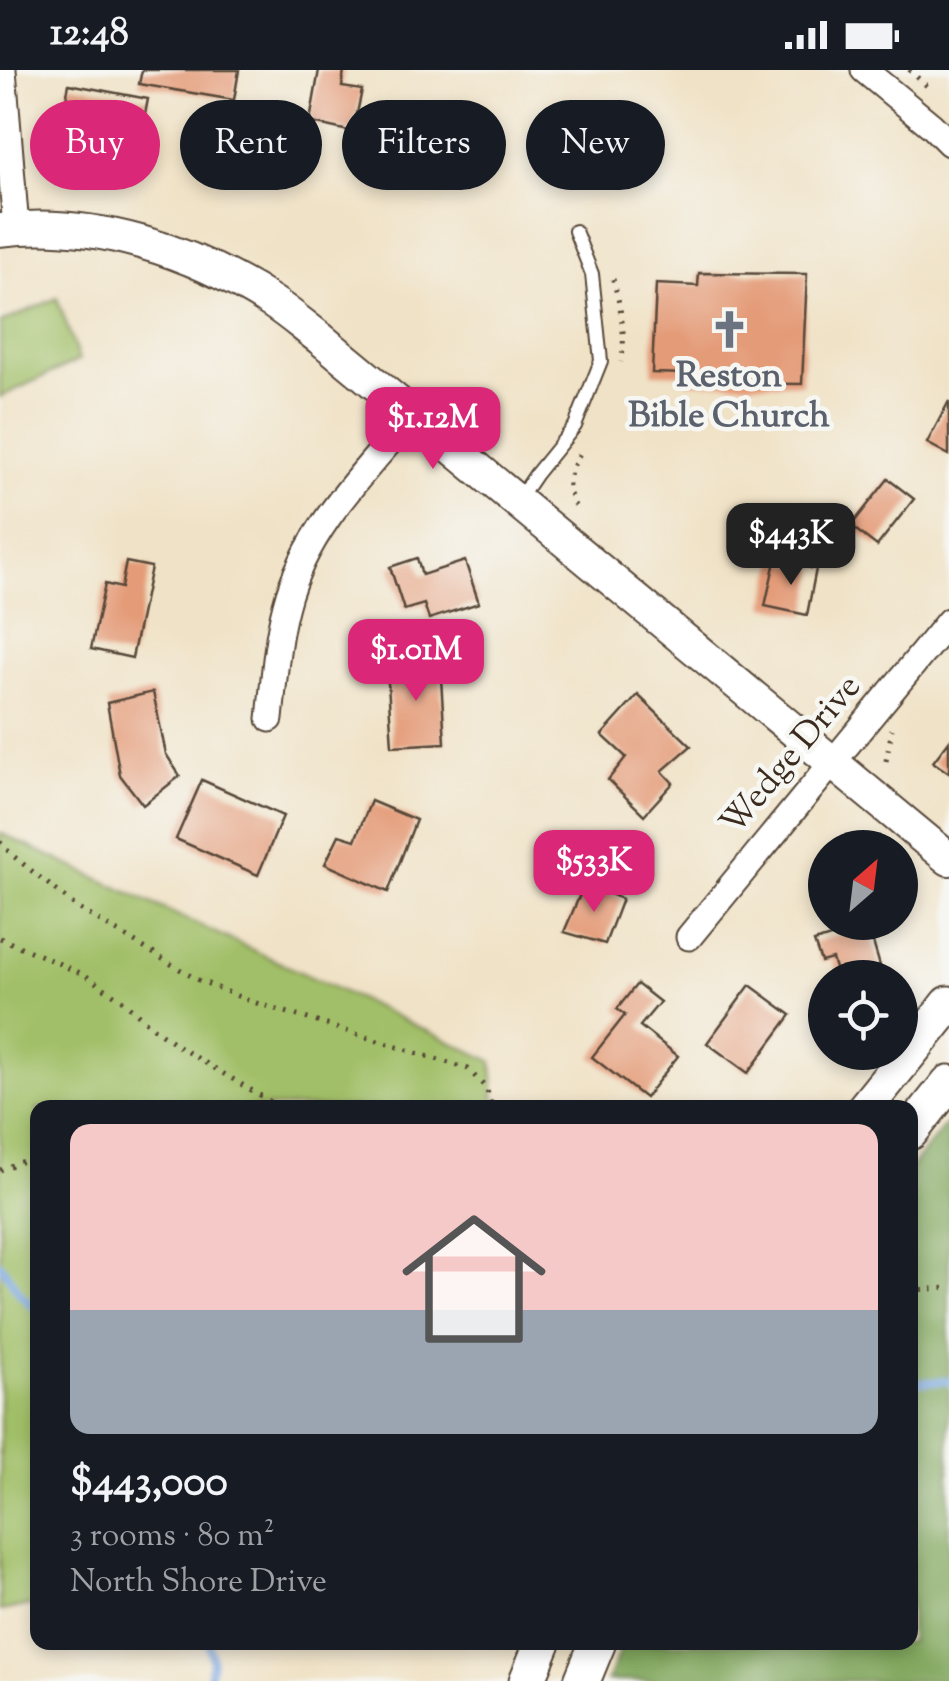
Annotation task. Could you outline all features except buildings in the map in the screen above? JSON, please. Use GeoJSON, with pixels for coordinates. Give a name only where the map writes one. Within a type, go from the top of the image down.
{"type":"FeatureCollection","features":[{"type":"Feature","properties":{"kind":"main road"},"geometry":{"type":"LineString","coordinates":[[871,1100],[949,1004]]}},
{"type":"Feature","properties":{"kind":"main road"},"geometry":{"type":"LineString","coordinates":[[918,1122],[949,1084]]}},
{"type":"Feature","properties":{"kind":"main road"},"geometry":{"type":"LineString","coordinates":[[528,1681],[540,1650]]}},
{"type":"Feature","properties":{"kind":"main road"},"geometry":{"type":"LineString","coordinates":[[582,1681],[595,1650]]}},
{"type":"Feature","properties":{"kind":"street"},"geometry":{"type":"LineString","coordinates":[[3,70],[8,229],[93,232],[139,242],[229,277],[272,303],[322,339],[949,859]]}},
{"type":"Feature","properties":{"kind":"street"},"geometry":{"type":"LineString","coordinates":[[864,70],[949,143]]}},
{"type":"Feature","properties":{"kind":"street"},"geometry":{"type":"LineString","coordinates":[[270,720],[277,652],[297,571],[316,535],[349,489],[413,415]]}},
{"type":"Feature","properties":{"kind":"street","name":"Wedge Drive"},"geometry":{"type":"LineString","coordinates":[[689,937],[949,621]]}},
{"type":"Feature","properties":{"kind":"lane"},"geometry":{"type":"LineString","coordinates":[[518,501],[575,426],[601,361],[592,274],[575,231]]}},
{"type":"Feature","properties":{"kind":"path"},"geometry":{"type":"LineString","coordinates":[[0,842],[78,908],[196,979],[247,1000],[468,1069],[486,1088],[490,1100]]}},
{"type":"Feature","properties":{"kind":"path"},"geometry":{"type":"LineString","coordinates":[[0,938],[86,976],[184,1050],[268,1100]]}},
{"type":"Feature","properties":{"kind":"path"},"geometry":{"type":"LineString","coordinates":[[0,1170],[30,1161]]}},
{"type":"Feature","properties":{"kind":"path"},"geometry":{"type":"LineString","coordinates":[[918,1290],[949,1288]]}},
{"type":"Feature","properties":{"kind":"green space"},"geometry":{"type":"Polygon","coordinates":[[[57,298],[79,360],[0,397],[0,323],[57,298]]]}},
{"type":"Feature","properties":{"kind":"green space"},"geometry":{"type":"Polygon","coordinates":[[[0,833],[492,1061],[495,1100],[30,1100],[30,1605],[0,1611],[0,833]]]}},
{"type":"Feature","properties":{"kind":"green space"},"geometry":{"type":"Polygon","coordinates":[[[949,1120],[949,1681],[607,1681],[620,1650],[918,1650],[918,1159],[949,1120]]]}},
{"type":"Feature","properties":{"kind":"waterway"},"geometry":{"type":"LineString","coordinates":[[0,1264],[30,1303]]}},
{"type":"Feature","properties":{"kind":"waterway"},"geometry":{"type":"LineString","coordinates":[[918,1383],[949,1381]]}},
{"type":"Feature","properties":{"kind":"waterway"},"geometry":{"type":"LineString","coordinates":[[209,1681],[210,1650]]}},
{"type":"Feature","properties":{"kind":"place","name":"Reston Bible Church"},"geometry":{"type":"Point","coordinates":[729,330]}}]}
